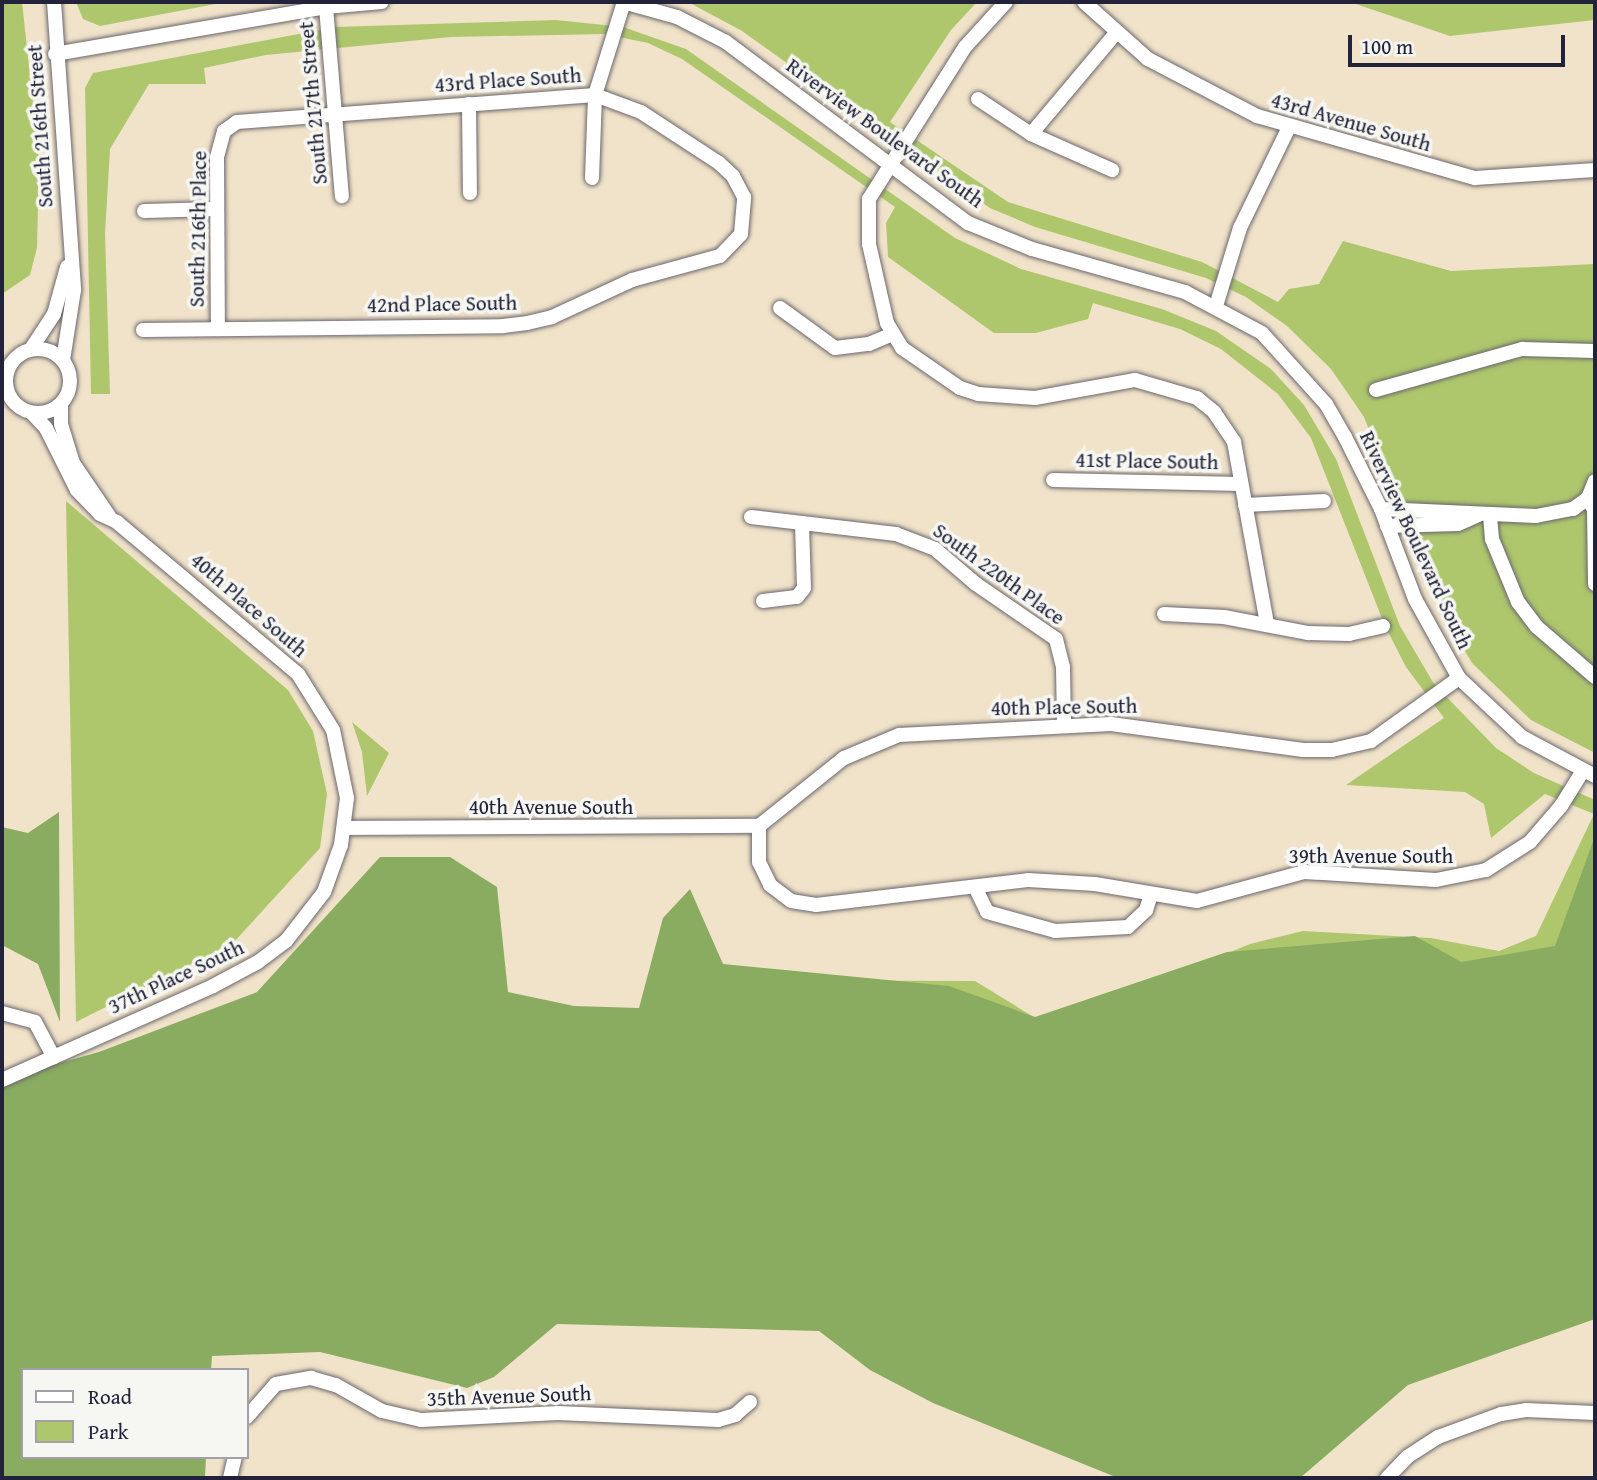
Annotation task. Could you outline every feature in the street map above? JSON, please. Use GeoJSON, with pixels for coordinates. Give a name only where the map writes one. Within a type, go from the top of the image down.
{"type":"FeatureCollection","features":[{"type":"Feature","properties":{"kind":"street","name":"South 216th Street"},"geometry":{"type":"LineString","coordinates":[[54,2],[55,54],[74,290],[63,360]]}},
{"type":"Feature","properties":{"kind":"street"},"geometry":{"type":"LineString","coordinates":[[55,54],[326,7],[382,2]]}},
{"type":"Feature","properties":{"kind":"street"},"geometry":{"type":"LineString","coordinates":[[592,178],[595,95],[624,2]]}},
{"type":"Feature","properties":{"kind":"street","name":"Riverview Boulevard South"},"geometry":{"type":"LineString","coordinates":[[624,2],[677,17],[726,42],[942,206],[994,236],[1152,281],[1216,306],[1262,333],[1326,404],[1381,509],[1420,610],[1459,678],[1522,737],[1588,774]]}},
{"type":"Feature","properties":{"kind":"street"},"geometry":{"type":"LineString","coordinates":[[1006,2],[965,47],[888,166],[866,213],[878,294],[893,334],[921,362],[960,388],[978,394],[1035,398],[1135,380],[1197,398],[1214,412],[1234,442],[1267,624]]}},
{"type":"Feature","properties":{"kind":"street","name":"43rd Avenue South"},"geometry":{"type":"LineString","coordinates":[[1084,2],[1159,66],[1257,116],[1289,127],[1475,178],[1595,170]]}},
{"type":"Feature","properties":{"kind":"street","name":"South 217th Street"},"geometry":{"type":"LineString","coordinates":[[326,7],[342,196]]}},
{"type":"Feature","properties":{"kind":"street"},"geometry":{"type":"LineString","coordinates":[[1031,134],[1117,32]]}},
{"type":"Feature","properties":{"kind":"street","name":"43rd Place South"},"geometry":{"type":"LineString","coordinates":[[224,131],[229,125],[249,120],[595,95],[641,112],[719,163],[739,186],[745,215]]}},
{"type":"Feature","properties":{"kind":"street"},"geometry":{"type":"LineString","coordinates":[[978,99],[1031,134],[1112,170]]}},
{"type":"Feature","properties":{"kind":"street"},"geometry":{"type":"LineString","coordinates":[[469,104],[470,193]]}},
{"type":"Feature","properties":{"kind":"street"},"geometry":{"type":"LineString","coordinates":[[1216,306],[1240,228],[1289,127]]}},
{"type":"Feature","properties":{"kind":"street","name":"South 216th Place"},"geometry":{"type":"LineString","coordinates":[[218,329],[217,158],[224,131]]}},
{"type":"Feature","properties":{"kind":"street"},"geometry":{"type":"LineString","coordinates":[[144,211],[216,209]]}},
{"type":"Feature","properties":{"kind":"street","name":"42nd Place South"},"geometry":{"type":"LineString","coordinates":[[144,330],[527,323],[552,317],[632,280],[720,256],[736,244],[745,215]]}},
{"type":"Feature","properties":{"kind":"street","name":"South 216th Street"},"geometry":{"type":"LineString","coordinates":[[31,349],[54,314],[70,248]]}},
{"type":"Feature","properties":{"kind":"street"},"geometry":{"type":"LineString","coordinates":[[780,309],[835,348],[869,344],[893,334]]}},
{"type":"Feature","properties":{"kind":"street"},"geometry":{"type":"LineString","coordinates":[[31,349],[48,350],[63,360],[70,385],[61,404],[46,412],[32,413],[9,404],[4,376],[12,361],[31,349]]}},
{"type":"Feature","properties":{"kind":"street"},"geometry":{"type":"LineString","coordinates":[[1376,390],[1522,349],[1595,351]]}},
{"type":"Feature","properties":{"kind":"street","name":"40th Place South"},"geometry":{"type":"LineString","coordinates":[[61,404],[61,424],[73,463],[110,516],[265,643],[308,688],[333,730],[341,756],[347,798],[344,828]]}},
{"type":"Feature","properties":{"kind":"street","name":"40th Place South"},"geometry":{"type":"LineString","coordinates":[[32,413],[46,428],[77,489],[100,514],[110,516]]}},
{"type":"Feature","properties":{"kind":"street","name":"41st Place South"},"geometry":{"type":"LineString","coordinates":[[1053,480],[1241,484]]}},
{"type":"Feature","properties":{"kind":"street"},"geometry":{"type":"LineString","coordinates":[[1381,509],[1461,509],[1484,515],[1554,513],[1573,509],[1588,498],[1595,481]]}},
{"type":"Feature","properties":{"kind":"street"},"geometry":{"type":"LineString","coordinates":[[1588,498],[1594,510],[1595,584]]}},
{"type":"Feature","properties":{"kind":"street"},"geometry":{"type":"LineString","coordinates":[[1245,505],[1324,500]]}},
{"type":"Feature","properties":{"kind":"street"},"geometry":{"type":"LineString","coordinates":[[1387,526],[1458,524],[1484,515]]}},
{"type":"Feature","properties":{"kind":"street"},"geometry":{"type":"LineString","coordinates":[[1484,515],[1518,602],[1537,627],[1595,677]]}},
{"type":"Feature","properties":{"kind":"street","name":"South 220th Place"},"geometry":{"type":"LineString","coordinates":[[751,517],[896,534],[928,544],[989,594],[1049,631],[1062,655],[1064,724]]}},
{"type":"Feature","properties":{"kind":"street"},"geometry":{"type":"LineString","coordinates":[[763,601],[797,597],[804,588],[802,523]]}},
{"type":"Feature","properties":{"kind":"street"},"geometry":{"type":"LineString","coordinates":[[1164,614],[1267,624],[1327,634],[1383,626]]}},
{"type":"Feature","properties":{"kind":"street","name":"40th Place South"},"geometry":{"type":"LineString","coordinates":[[759,826],[845,758],[882,740],[915,733],[1064,724],[1149,727],[1303,750],[1332,750],[1371,741],[1459,678]]}},
{"type":"Feature","properties":{"kind":"street","name":"39th Avenue South"},"geometry":{"type":"LineString","coordinates":[[759,826],[759,862],[770,885],[791,901],[816,905],[976,889],[1027,880],[1057,881],[1197,901],[1304,872],[1415,880],[1465,876],[1504,861],[1530,842],[1588,774]]}},
{"type":"Feature","properties":{"kind":"street","name":"40th Avenue South"},"geometry":{"type":"LineString","coordinates":[[344,828],[759,826]]}},
{"type":"Feature","properties":{"kind":"street","name":"37th Place South"},"geometry":{"type":"LineString","coordinates":[[2,1080],[213,986],[267,955],[307,918],[324,892],[344,828]]}},
{"type":"Feature","properties":{"kind":"street"},"geometry":{"type":"LineString","coordinates":[[976,889],[987,912],[1055,931],[1128,928],[1146,910],[1151,895]]}},
{"type":"Feature","properties":{"kind":"street"},"geometry":{"type":"LineString","coordinates":[[2,1013],[35,1022],[54,1057]]}},
{"type":"Feature","properties":{"kind":"street","name":"35th Avenue South"},"geometry":{"type":"LineString","coordinates":[[248,1416],[276,1384],[311,1378],[336,1385],[382,1411],[421,1420],[558,1413],[718,1420],[736,1415],[750,1402]]}},
{"type":"Feature","properties":{"kind":"street"},"geometry":{"type":"LineString","coordinates":[[1387,1478],[1407,1457],[1438,1437],[1501,1414],[1527,1410],[1595,1413]]}},
{"type":"Feature","properties":{"kind":"street"},"geometry":{"type":"LineString","coordinates":[[230,1478],[235,1459]]}},
{"type":"Feature","properties":{"kind":"green space"},"geometry":{"type":"Polygon","coordinates":[[[2,2],[22,2],[39,159],[37,248],[30,275],[2,294],[2,2]]]}},
{"type":"Feature","properties":{"kind":"green space"},"geometry":{"type":"Polygon","coordinates":[[[76,2],[226,2],[100,26],[83,19],[76,2]]]}},
{"type":"Feature","properties":{"kind":"green space"},"geometry":{"type":"Polygon","coordinates":[[[688,2],[977,2],[951,30],[890,122],[1008,202],[1202,262],[1278,302],[1289,289],[1319,284],[1343,241],[1451,271],[1595,264],[1595,753],[1531,720],[1472,663],[1440,609],[1364,417],[1331,369],[1287,326],[1246,297],[1206,278],[1035,227],[990,208],[742,31],[688,2]]]}},
{"type":"Feature","properties":{"kind":"green space"},"geometry":{"type":"Polygon","coordinates":[[[1350,2],[1595,2],[1595,20],[1450,36],[1350,2]]]}},
{"type":"Feature","properties":{"kind":"green space"},"geometry":{"type":"Polygon","coordinates":[[[556,20],[623,27],[686,49],[955,238],[1021,269],[1162,309],[1216,331],[1271,369],[1304,405],[1336,459],[1400,626],[1434,684],[1496,748],[1534,773],[1595,800],[1595,1256],[730,980],[975,981],[1037,1019],[1125,995],[1250,944],[1303,931],[1431,938],[1499,951],[1536,936],[1594,814],[1545,794],[1491,838],[1484,804],[1465,792],[1346,785],[1444,718],[1406,667],[1385,626],[1311,438],[1278,394],[1221,349],[1180,329],[1093,303],[1088,319],[1036,333],[994,333],[888,257],[886,223],[895,207],[682,59],[648,43],[604,34],[451,37],[266,55],[204,68],[206,84],[149,84],[110,149],[105,234],[110,394],[91,394],[85,88],[93,73],[335,27],[556,20]]]}},
{"type":"Feature","properties":{"kind":"green space"},"geometry":{"type":"Polygon","coordinates":[[[66,501],[288,690],[313,731],[327,794],[320,848],[233,943],[76,1022],[66,501]]]}},
{"type":"Feature","properties":{"kind":"green space"},"geometry":{"type":"Polygon","coordinates":[[[352,722],[389,753],[367,796],[362,752],[352,722]]]}},
{"type":"Feature","properties":{"kind":"green space"},"geometry":{"type":"Polygon","coordinates":[[[59,812],[60,1022],[38,964],[2,945],[2,827],[28,833],[59,812]]]}},
{"type":"Feature","properties":{"kind":"green space"},"geometry":{"type":"Polygon","coordinates":[[[1595,836],[1595,1319],[1408,1385],[1300,1478],[1118,1478],[933,1403],[870,1370],[819,1331],[557,1324],[494,1377],[467,1388],[320,1352],[212,1356],[211,1368],[21,1368],[21,1459],[206,1459],[205,1478],[2,1478],[2,1079],[99,1052],[257,992],[380,857],[450,857],[497,887],[508,992],[574,1006],[639,1008],[663,918],[690,889],[723,964],[949,986],[1035,1017],[1227,952],[1415,936],[1461,962],[1555,946],[1595,836]]]}}]}
